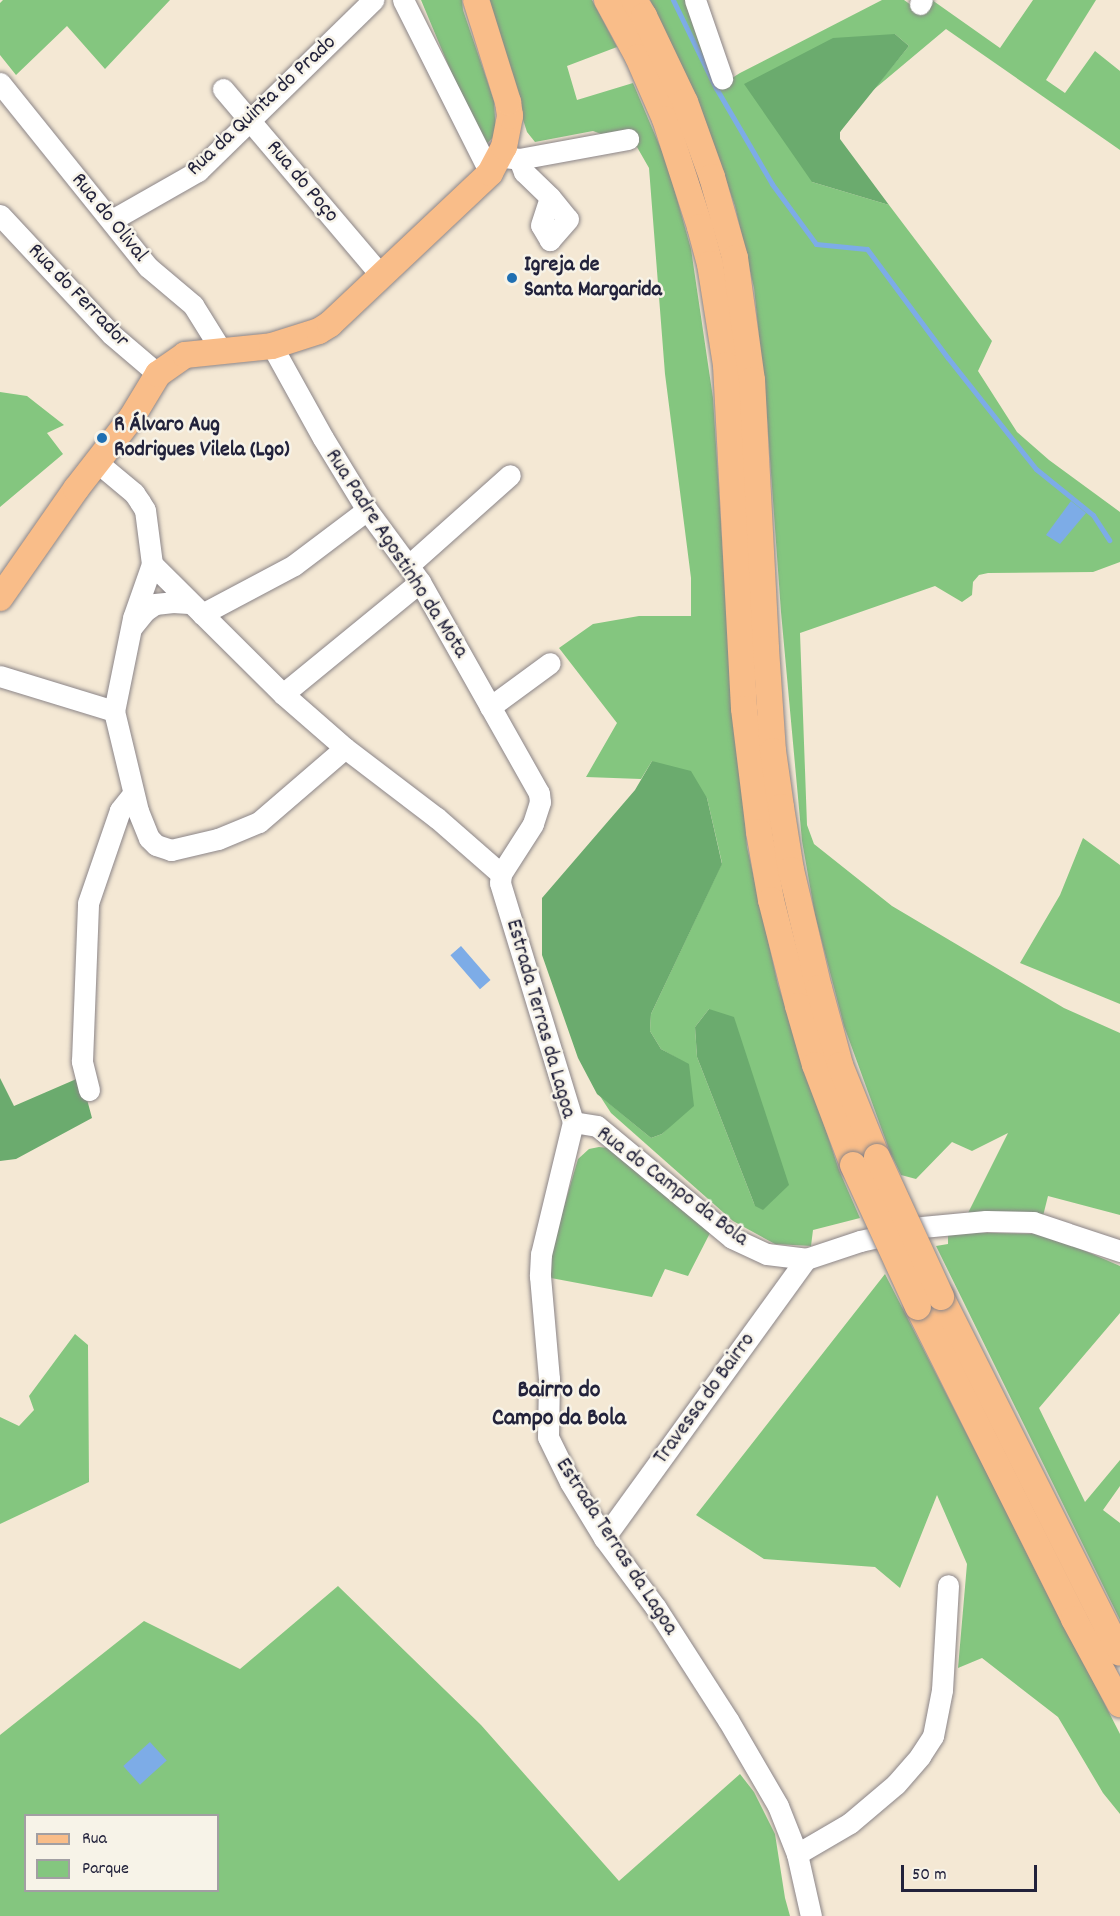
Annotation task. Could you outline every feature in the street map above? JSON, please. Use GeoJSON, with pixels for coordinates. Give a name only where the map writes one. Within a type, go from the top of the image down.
{"type":"FeatureCollection","features":[{"type":"Feature","properties":{"kind":"main road"},"geometry":{"type":"LineString","coordinates":[[0,598],[76,489],[132,417],[158,374],[185,355],[272,346],[319,331],[503,162],[510,127],[508,102],[476,0]]}},
{"type":"Feature","properties":{"kind":"main road"},"geometry":{"type":"LineString","coordinates":[[607,0],[638,57],[665,119],[710,264],[726,365],[744,709],[759,832],[771,900],[815,1065],[853,1165],[1120,1653]]}},
{"type":"Feature","properties":{"kind":"main road"},"geometry":{"type":"LineString","coordinates":[[634,0],[653,33],[685,102],[712,177],[735,258],[752,380],[762,593],[773,751],[791,870],[840,1065],[877,1157],[929,1302],[1074,1619],[1120,1704]]}},
{"type":"Feature","properties":{"kind":"street","name":"Rua da Quinta do Prado"},"geometry":{"type":"LineString","coordinates":[[112,220],[198,171],[373,0]]}},
{"type":"Feature","properties":{"kind":"street"},"geometry":{"type":"LineString","coordinates":[[403,0],[503,162],[524,172],[550,198]]}},
{"type":"Feature","properties":{"kind":"street"},"geometry":{"type":"LineString","coordinates":[[695,0],[722,78]]}},
{"type":"Feature","properties":{"kind":"street","name":"Rua do Olival"},"geometry":{"type":"LineString","coordinates":[[0,83],[148,267],[193,305],[221,350]]}},
{"type":"Feature","properties":{"kind":"street","name":"Rua do Poço"},"geometry":{"type":"LineString","coordinates":[[223,89],[381,275]]}},
{"type":"Feature","properties":{"kind":"street"},"geometry":{"type":"LineString","coordinates":[[503,162],[628,140]]}},
{"type":"Feature","properties":{"kind":"street","name":"Rua do Ferrador"},"geometry":{"type":"LineString","coordinates":[[0,215],[111,334],[158,374]]}},
{"type":"Feature","properties":{"kind":"street","name":"Rua Padre Agostinho da Mota"},"geometry":{"type":"LineString","coordinates":[[272,346],[323,438],[367,510],[414,573],[539,793],[540,802],[533,824],[501,874]]}},
{"type":"Feature","properties":{"kind":"street"},"geometry":{"type":"LineString","coordinates":[[98,463],[134,493],[145,510],[152,564],[130,629],[114,711],[133,794],[149,838],[156,845],[171,850],[218,839],[259,822],[345,748]]}},
{"type":"Feature","properties":{"kind":"street"},"geometry":{"type":"LineString","coordinates":[[283,694],[414,573],[510,475]]}},
{"type":"Feature","properties":{"kind":"street"},"geometry":{"type":"LineString","coordinates":[[130,629],[145,611],[155,604],[172,602],[196,609],[294,565],[367,510]]}},
{"type":"Feature","properties":{"kind":"street"},"geometry":{"type":"LineString","coordinates":[[152,564],[283,694],[345,748],[437,818],[501,874]]}},
{"type":"Feature","properties":{"kind":"street"},"geometry":{"type":"LineString","coordinates":[[490,707],[550,663]]}},
{"type":"Feature","properties":{"kind":"street"},"geometry":{"type":"LineString","coordinates":[[0,676],[114,711]]}},
{"type":"Feature","properties":{"kind":"street"},"geometry":{"type":"LineString","coordinates":[[88,1090],[82,1061],[88,903],[120,810],[133,794]]}},
{"type":"Feature","properties":{"kind":"street","name":"Estrada Terras da Lagoa"},"geometry":{"type":"LineString","coordinates":[[501,874],[500,883],[573,1122],[541,1254],[540,1276],[549,1379],[548,1437],[570,1482],[604,1539],[656,1608],[728,1720],[777,1806],[797,1854],[811,1916]]}},
{"type":"Feature","properties":{"kind":"street","name":"Rua do Campo da Bola"},"geometry":{"type":"LineString","coordinates":[[573,1122],[597,1126],[732,1238],[766,1254],[806,1259],[860,1241],[922,1227],[986,1221],[1034,1222],[1120,1251]]}},
{"type":"Feature","properties":{"kind":"street","name":"Travessa do Bairro"},"geometry":{"type":"LineString","coordinates":[[604,1539],[806,1259]]}},
{"type":"Feature","properties":{"kind":"street"},"geometry":{"type":"LineString","coordinates":[[797,1854],[850,1823],[896,1784],[920,1756],[933,1736],[942,1689],[948,1585]]}},
{"type":"Feature","properties":{"kind":"green space"},"geometry":{"type":"Polygon","coordinates":[[[3,0],[170,0],[105,69],[67,26],[16,75],[0,55],[0,3],[3,0]]]}},
{"type":"Feature","properties":{"kind":"green space"},"geometry":{"type":"Polygon","coordinates":[[[421,0],[462,0],[463,10],[494,101],[496,134],[483,148],[421,0]]]}},
{"type":"Feature","properties":{"kind":"green space"},"geometry":{"type":"Polygon","coordinates":[[[490,0],[592,0],[617,47],[567,66],[577,100],[633,83],[667,163],[691,249],[713,398],[724,572],[747,847],[778,985],[839,1170],[860,1218],[813,1230],[811,1246],[775,1244],[733,1221],[611,1113],[600,1096],[651,1138],[662,1134],[672,1124],[689,1065],[661,1049],[650,1031],[651,1014],[722,863],[707,798],[652,761],[641,779],[586,777],[617,723],[559,648],[593,624],[639,616],[691,616],[691,578],[665,374],[649,168],[637,147],[593,131],[535,142],[527,132],[488,12],[490,0]],[[709,1009],[695,1027],[697,1057],[755,1206],[709,1009]]]}},
{"type":"Feature","properties":{"kind":"green space"},"geometry":{"type":"Polygon","coordinates":[[[650,0],[691,0],[721,85],[882,0],[904,0],[925,15],[932,0],[1000,48],[1033,0],[1096,0],[1046,80],[1065,93],[1095,51],[1120,71],[1120,150],[946,29],[872,91],[909,46],[895,34],[812,182],[889,205],[992,341],[978,371],[1017,432],[1049,460],[1120,512],[1120,562],[1093,572],[988,573],[979,575],[973,582],[972,595],[962,602],[935,586],[800,633],[807,825],[814,844],[892,906],[1064,1008],[1120,1033],[1120,1215],[1048,1196],[1043,1216],[967,1215],[1008,1133],[972,1151],[952,1142],[916,1179],[901,1175],[890,1152],[844,1026],[815,915],[802,841],[781,612],[766,403],[754,288],[735,206],[698,100],[650,0]]]}},
{"type":"Feature","properties":{"kind":"green space"},"geometry":{"type":"Polygon","coordinates":[[[895,34],[909,46],[840,132],[840,139],[889,205],[812,182],[744,84],[833,38],[895,34]]]}},
{"type":"Feature","properties":{"kind":"green space"},"geometry":{"type":"Polygon","coordinates":[[[0,392],[27,396],[64,425],[47,433],[63,454],[0,507],[0,392]]]}},
{"type":"Feature","properties":{"kind":"green space"},"geometry":{"type":"Polygon","coordinates":[[[652,761],[691,771],[707,798],[722,864],[651,1014],[650,1031],[661,1049],[689,1064],[694,1106],[662,1134],[651,1138],[597,1094],[578,1058],[542,955],[542,898],[635,790],[652,761]]]}},
{"type":"Feature","properties":{"kind":"green space"},"geometry":{"type":"Polygon","coordinates":[[[1083,838],[1120,865],[1120,1004],[1020,963],[1060,895],[1083,838]]]}},
{"type":"Feature","properties":{"kind":"green space"},"geometry":{"type":"Polygon","coordinates":[[[709,1009],[734,1017],[789,1185],[763,1210],[755,1206],[697,1057],[695,1027],[709,1009]]]}},
{"type":"Feature","properties":{"kind":"green space"},"geometry":{"type":"Polygon","coordinates":[[[81,1077],[92,1118],[16,1159],[0,1161],[0,1078],[14,1106],[81,1077]]]}},
{"type":"Feature","properties":{"kind":"green space"},"geometry":{"type":"Polygon","coordinates":[[[609,1148],[710,1233],[688,1276],[665,1269],[652,1297],[551,1278],[552,1247],[578,1159],[589,1149],[609,1148]]]}},
{"type":"Feature","properties":{"kind":"green space"},"geometry":{"type":"Polygon","coordinates":[[[948,1232],[1046,1234],[1120,1266],[1120,1313],[1039,1408],[1085,1502],[1120,1460],[1120,1486],[1103,1510],[1120,1523],[1120,1620],[936,1246],[948,1244],[948,1232]]]}},
{"type":"Feature","properties":{"kind":"green space"},"geometry":{"type":"Polygon","coordinates":[[[885,1274],[1120,1734],[1120,1814],[1103,1793],[1058,1717],[982,1658],[958,1668],[967,1564],[937,1495],[900,1588],[875,1567],[764,1559],[696,1515],[885,1274]]]}},
{"type":"Feature","properties":{"kind":"green space"},"geometry":{"type":"Polygon","coordinates":[[[75,1334],[88,1345],[89,1482],[0,1524],[0,1417],[19,1426],[34,1410],[29,1396],[75,1334]]]}},
{"type":"Feature","properties":{"kind":"green space"},"geometry":{"type":"Polygon","coordinates":[[[338,1586],[481,1725],[619,1881],[740,1774],[754,1792],[775,1834],[790,1916],[0,1916],[0,1735],[144,1621],[240,1669],[338,1586]]]}},
{"type":"Feature","properties":{"kind":"water"},"geometry":{"type":"Polygon","coordinates":[[[1071,501],[1086,513],[1060,544],[1046,535],[1071,501]]]}},
{"type":"Feature","properties":{"kind":"water"},"geometry":{"type":"Polygon","coordinates":[[[461,946],[491,980],[480,989],[450,955],[461,946]]]}},
{"type":"Feature","properties":{"kind":"water"},"geometry":{"type":"Polygon","coordinates":[[[150,1742],[167,1761],[140,1785],[123,1766],[150,1742]]]}},
{"type":"Feature","properties":{"kind":"waterway"},"geometry":{"type":"LineString","coordinates":[[673,0],[716,88],[772,184],[816,244],[867,249],[948,358],[1036,469],[1093,515],[1109,540]]}},
{"type":"Feature","properties":{"kind":"place","name":"Igreja de Santa Margarida"},"geometry":{"type":"Point","coordinates":[512,278]}},
{"type":"Feature","properties":{"kind":"place","name":"R Álvaro Aug Rodrigues Vilela (Lgo)"},"geometry":{"type":"Point","coordinates":[102,438]}},
{"type":"Feature","properties":{"kind":"district","name":"Bairro do Campo da Bola"},"geometry":{"type":"Point","coordinates":[559,1406]}}]}
